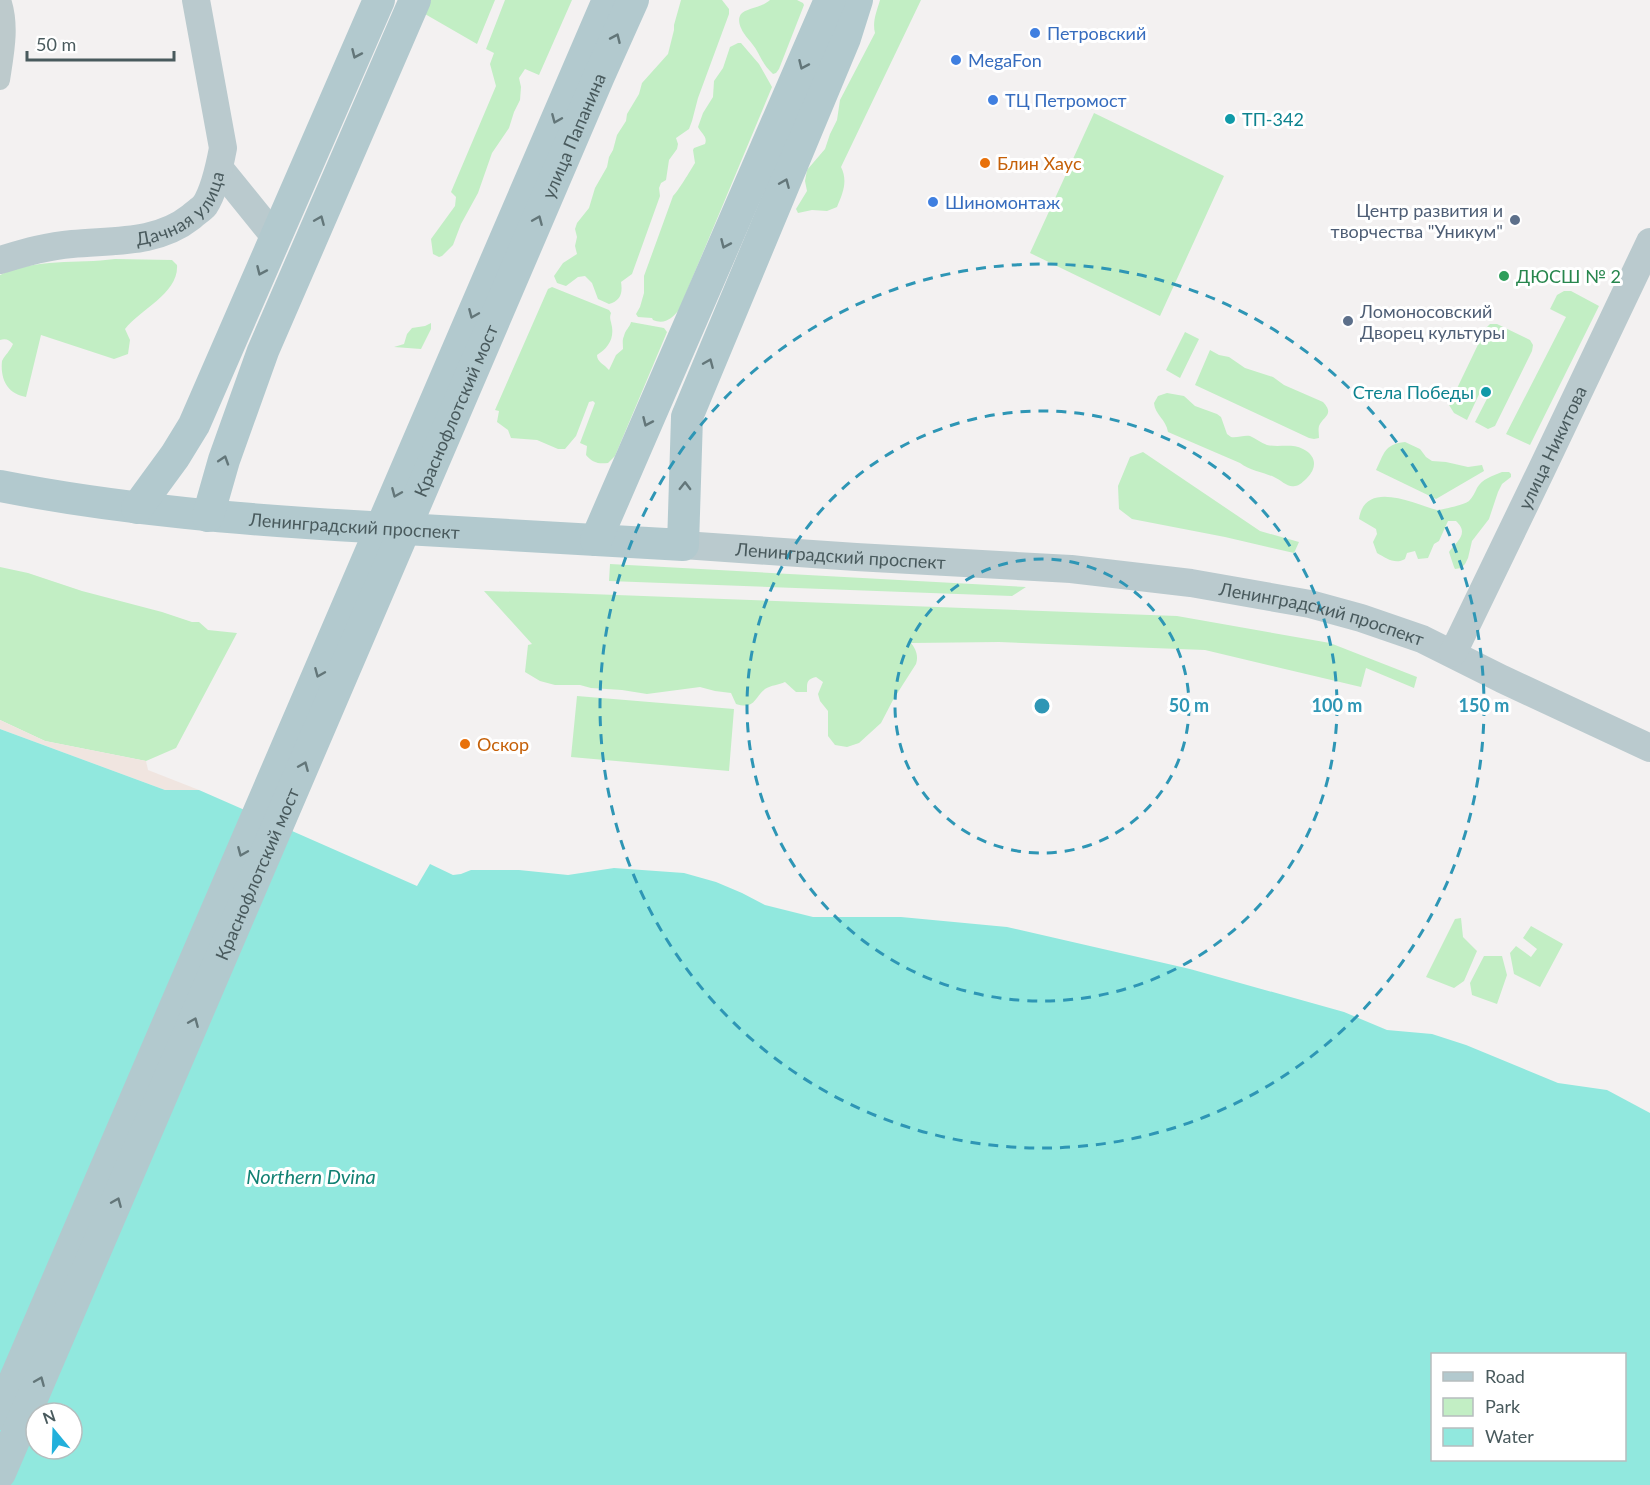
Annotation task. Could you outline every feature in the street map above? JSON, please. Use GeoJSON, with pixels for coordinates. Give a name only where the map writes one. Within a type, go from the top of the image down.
{"type":"FeatureCollection","features":[{"type":"Feature","properties":{"kind":"main road","name":"Дачная улица"},"geometry":{"type":"LineString","coordinates":[[0,260],[43,248],[71,244],[123,242],[156,235],[184,222],[204,205],[220,169],[223,148],[196,0]]}},
{"type":"Feature","properties":{"kind":"main road"},"geometry":{"type":"LineString","coordinates":[[136,508],[175,456],[194,425],[379,0]]}},
{"type":"Feature","properties":{"kind":"main road"},"geometry":{"type":"LineString","coordinates":[[208,516],[224,460],[263,351],[415,0]]}},
{"type":"Feature","properties":{"kind":"main road","name":"улица Папанина"},"geometry":{"type":"LineString","coordinates":[[506,267],[589,71],[608,0]]}},
{"type":"Feature","properties":{"kind":"main road","name":"улица Папанина"},"geometry":{"type":"LineString","coordinates":[[589,71],[633,0]]}},
{"type":"Feature","properties":{"kind":"main road"},"geometry":{"type":"LineString","coordinates":[[596,540],[830,0]]}},
{"type":"Feature","properties":{"kind":"main road"},"geometry":{"type":"LineString","coordinates":[[683,545],[687,417],[841,49],[857,0]]}},
{"type":"Feature","properties":{"kind":"main road"},"geometry":{"type":"LineString","coordinates":[[220,169],[276,237]]}},
{"type":"Feature","properties":{"kind":"main road","name":"улица Никитова"},"geometry":{"type":"LineString","coordinates":[[1453,653],[1650,242]]}},
{"type":"Feature","properties":{"kind":"main road","name":"Краснофлотский мост"},"geometry":{"type":"LineString","coordinates":[[0,1414],[506,267]]}},
{"type":"Feature","properties":{"kind":"main road","name":"Краснофлотский мост"},"geometry":{"type":"LineString","coordinates":[[0,1473],[506,267]]}},
{"type":"Feature","properties":{"kind":"main road","name":"Ленинградский проспект"},"geometry":{"type":"LineString","coordinates":[[0,486],[56,497],[208,516],[1071,569],[1191,583],[1310,604],[1361,618],[1422,639],[1650,748]]}},
{"type":"Feature","properties":{"kind":"street"},"geometry":{"type":"LineString","coordinates":[[0,80],[6,34],[6,17],[1,0]]}},
{"type":"Feature","properties":{"kind":"green space"},"geometry":{"type":"Polygon","coordinates":[[[431,0],[495,0],[477,44],[425,14],[431,0]]]}},
{"type":"Feature","properties":{"kind":"green space"},"geometry":{"type":"Polygon","coordinates":[[[505,0],[572,0],[539,75],[525,69],[519,78],[520,100],[509,128],[492,153],[478,193],[461,224],[453,245],[439,257],[433,254],[431,239],[455,206],[456,197],[451,192],[496,86],[490,64],[494,53],[486,49],[505,0]]]}},
{"type":"Feature","properties":{"kind":"green space"},"geometry":{"type":"Polygon","coordinates":[[[681,0],[722,0],[729,9],[729,14],[689,129],[676,138],[677,149],[669,160],[666,180],[659,188],[660,196],[632,274],[621,282],[622,290],[618,299],[609,304],[598,299],[592,283],[585,276],[578,277],[566,286],[557,283],[554,276],[563,263],[577,254],[575,229],[577,223],[589,208],[595,188],[607,167],[617,135],[639,94],[642,83],[668,54],[681,0]]]}},
{"type":"Feature","properties":{"kind":"green space"},"geometry":{"type":"Polygon","coordinates":[[[770,0],[797,0],[804,5],[779,69],[773,74],[744,34],[739,21],[743,12],[770,0]]]}},
{"type":"Feature","properties":{"kind":"green space"},"geometry":{"type":"Polygon","coordinates":[[[880,0],[921,0],[841,167],[843,192],[837,207],[827,211],[812,210],[798,213],[796,209],[807,191],[805,181],[807,170],[825,149],[837,120],[840,100],[875,33],[874,20],[880,0]]]}},
{"type":"Feature","properties":{"kind":"green space"},"geometry":{"type":"Polygon","coordinates":[[[741,43],[759,64],[772,87],[679,310],[665,321],[638,317],[636,314],[644,293],[644,276],[673,196],[695,163],[694,148],[706,142],[698,127],[713,97],[714,81],[723,68],[730,47],[741,43]]]}},
{"type":"Feature","properties":{"kind":"green space"},"geometry":{"type":"Polygon","coordinates":[[[1094,113],[1224,176],[1160,316],[1030,253],[1094,113]]]}},
{"type":"Feature","properties":{"kind":"green space"},"geometry":{"type":"Polygon","coordinates":[[[115,259],[172,260],[177,265],[176,275],[166,292],[125,329],[130,340],[128,354],[114,359],[41,335],[26,397],[14,393],[6,385],[2,374],[2,361],[13,344],[4,339],[0,340],[0,275],[42,264],[115,259]]]}},
{"type":"Feature","properties":{"kind":"green space"},"geometry":{"type":"Polygon","coordinates":[[[552,287],[609,310],[612,327],[611,340],[597,357],[609,370],[616,355],[623,349],[623,338],[631,322],[664,328],[667,332],[615,456],[608,463],[591,460],[586,455],[587,446],[580,443],[595,403],[593,401],[589,402],[576,436],[565,449],[558,449],[537,440],[511,438],[508,430],[497,422],[499,411],[495,410],[548,289],[552,287]]]}},
{"type":"Feature","properties":{"kind":"green space"},"geometry":{"type":"Polygon","coordinates":[[[1564,291],[1571,291],[1599,306],[1530,445],[1506,434],[1566,317],[1550,309],[1557,295],[1564,291]]]}},
{"type":"Feature","properties":{"kind":"green space"},"geometry":{"type":"Polygon","coordinates":[[[431,323],[431,329],[421,349],[394,347],[404,344],[412,328],[431,323]]]}},
{"type":"Feature","properties":{"kind":"green space"},"geometry":{"type":"Polygon","coordinates":[[[1490,324],[1497,324],[1530,340],[1533,345],[1495,426],[1488,429],[1475,422],[1491,391],[1482,388],[1467,420],[1454,413],[1449,405],[1490,324]]]}},
{"type":"Feature","properties":{"kind":"green space"},"geometry":{"type":"Polygon","coordinates":[[[1185,332],[1199,339],[1180,378],[1166,370],[1185,332]]]}},
{"type":"Feature","properties":{"kind":"green space"},"geometry":{"type":"Polygon","coordinates":[[[1210,350],[1229,357],[1245,368],[1273,377],[1284,385],[1323,402],[1328,413],[1319,426],[1319,438],[1309,438],[1195,385],[1210,350]]]}},
{"type":"Feature","properties":{"kind":"green space"},"geometry":{"type":"Polygon","coordinates":[[[1167,393],[1184,396],[1195,406],[1217,414],[1221,417],[1227,434],[1231,437],[1250,436],[1267,445],[1294,446],[1303,449],[1313,459],[1313,470],[1300,484],[1290,486],[1168,432],[1154,403],[1158,396],[1167,393]]]}},
{"type":"Feature","properties":{"kind":"green space"},"geometry":{"type":"Polygon","coordinates":[[[1405,442],[1420,449],[1432,461],[1468,467],[1482,465],[1484,471],[1436,499],[1376,470],[1389,448],[1405,442]]]}},
{"type":"Feature","properties":{"kind":"green space"},"geometry":{"type":"Polygon","coordinates":[[[1143,452],[1260,531],[1299,542],[1294,553],[1132,519],[1119,509],[1118,486],[1130,457],[1143,452]]]}},
{"type":"Feature","properties":{"kind":"green space"},"geometry":{"type":"Polygon","coordinates":[[[1502,472],[1509,472],[1511,477],[1502,484],[1489,519],[1472,541],[1468,558],[1461,568],[1455,569],[1449,552],[1462,534],[1456,521],[1448,521],[1428,558],[1418,559],[1415,551],[1407,553],[1405,559],[1398,561],[1377,553],[1373,542],[1377,534],[1376,529],[1359,519],[1363,507],[1370,500],[1380,497],[1392,497],[1437,510],[1463,504],[1470,499],[1482,482],[1502,472]]]}},
{"type":"Feature","properties":{"kind":"green space"},"geometry":{"type":"Polygon","coordinates":[[[610,564],[1026,587],[1012,596],[609,581],[610,564]]]}},
{"type":"Feature","properties":{"kind":"green space"},"geometry":{"type":"Polygon","coordinates":[[[0,567],[28,573],[192,622],[199,622],[208,630],[237,633],[176,748],[146,761],[45,741],[0,720],[0,567]]]}},
{"type":"Feature","properties":{"kind":"green space"},"geometry":{"type":"Polygon","coordinates":[[[484,591],[1177,616],[1330,643],[1417,677],[1414,688],[1366,668],[1361,687],[1205,650],[999,642],[911,643],[917,655],[916,664],[881,723],[859,743],[847,747],[835,745],[828,736],[828,711],[820,701],[818,694],[823,682],[816,677],[807,684],[807,692],[796,692],[785,682],[765,689],[754,702],[747,705],[736,704],[731,693],[700,687],[647,694],[580,685],[555,685],[540,681],[525,672],[528,645],[532,644],[484,591]]]}},
{"type":"Feature","properties":{"kind":"green space"},"geometry":{"type":"Polygon","coordinates":[[[577,696],[734,709],[729,771],[571,757],[577,696]]]}},
{"type":"Feature","properties":{"kind":"green space"},"geometry":{"type":"Polygon","coordinates":[[[1461,918],[1463,937],[1477,951],[1464,981],[1454,988],[1426,977],[1455,919],[1461,918]]]}},
{"type":"Feature","properties":{"kind":"green space"},"geometry":{"type":"Polygon","coordinates":[[[1531,926],[1563,944],[1540,987],[1514,974],[1510,953],[1516,946],[1531,957],[1537,949],[1523,938],[1531,926]]]}},
{"type":"Feature","properties":{"kind":"green space"},"geometry":{"type":"Polygon","coordinates":[[[1484,956],[1502,956],[1507,975],[1497,1004],[1472,995],[1470,983],[1484,956]]]}},
{"type":"Feature","properties":{"kind":"sand"},"geometry":{"type":"Polygon","coordinates":[[[0,720],[45,741],[146,761],[148,770],[199,790],[165,790],[0,729],[0,720]]]}},
{"type":"Feature","properties":{"kind":"water","name":"Northern Dvina"},"geometry":{"type":"Polygon","coordinates":[[[0,729],[165,790],[199,790],[417,886],[430,864],[453,875],[471,870],[519,870],[568,875],[614,868],[684,873],[716,882],[765,905],[813,917],[901,917],[1007,927],[1190,969],[1344,1012],[1387,1030],[1432,1034],[1466,1045],[1558,1083],[1607,1090],[1650,1113],[1650,1485],[0,1485],[0,729]]]}},
{"type":"Feature","properties":{"kind":"place","name":"Петровский"},"geometry":{"type":"Point","coordinates":[1035,33]}},
{"type":"Feature","properties":{"kind":"place","name":"MegaFon"},"geometry":{"type":"Point","coordinates":[956,60]}},
{"type":"Feature","properties":{"kind":"place","name":"ТЦ Петромост"},"geometry":{"type":"Point","coordinates":[993,100]}},
{"type":"Feature","properties":{"kind":"place","name":"ТП-342"},"geometry":{"type":"Point","coordinates":[1230,119]}},
{"type":"Feature","properties":{"kind":"place","name":"Блин Хаус"},"geometry":{"type":"Point","coordinates":[985,163]}},
{"type":"Feature","properties":{"kind":"place","name":"Шиномонтаж"},"geometry":{"type":"Point","coordinates":[933,202]}},
{"type":"Feature","properties":{"kind":"place","name":"Центр развития и творчества \"Уникум\""},"geometry":{"type":"Point","coordinates":[1515,220]}},
{"type":"Feature","properties":{"kind":"place","name":"ДЮСШ № 2"},"geometry":{"type":"Point","coordinates":[1504,276]}},
{"type":"Feature","properties":{"kind":"place","name":"Ломоносовский Дворец культуры"},"geometry":{"type":"Point","coordinates":[1348,321]}},
{"type":"Feature","properties":{"kind":"place","name":"Стела Победы"},"geometry":{"type":"Point","coordinates":[1486,392]}},
{"type":"Feature","properties":{"kind":"place","name":"Оскор"},"geometry":{"type":"Point","coordinates":[465,744]}}]}
